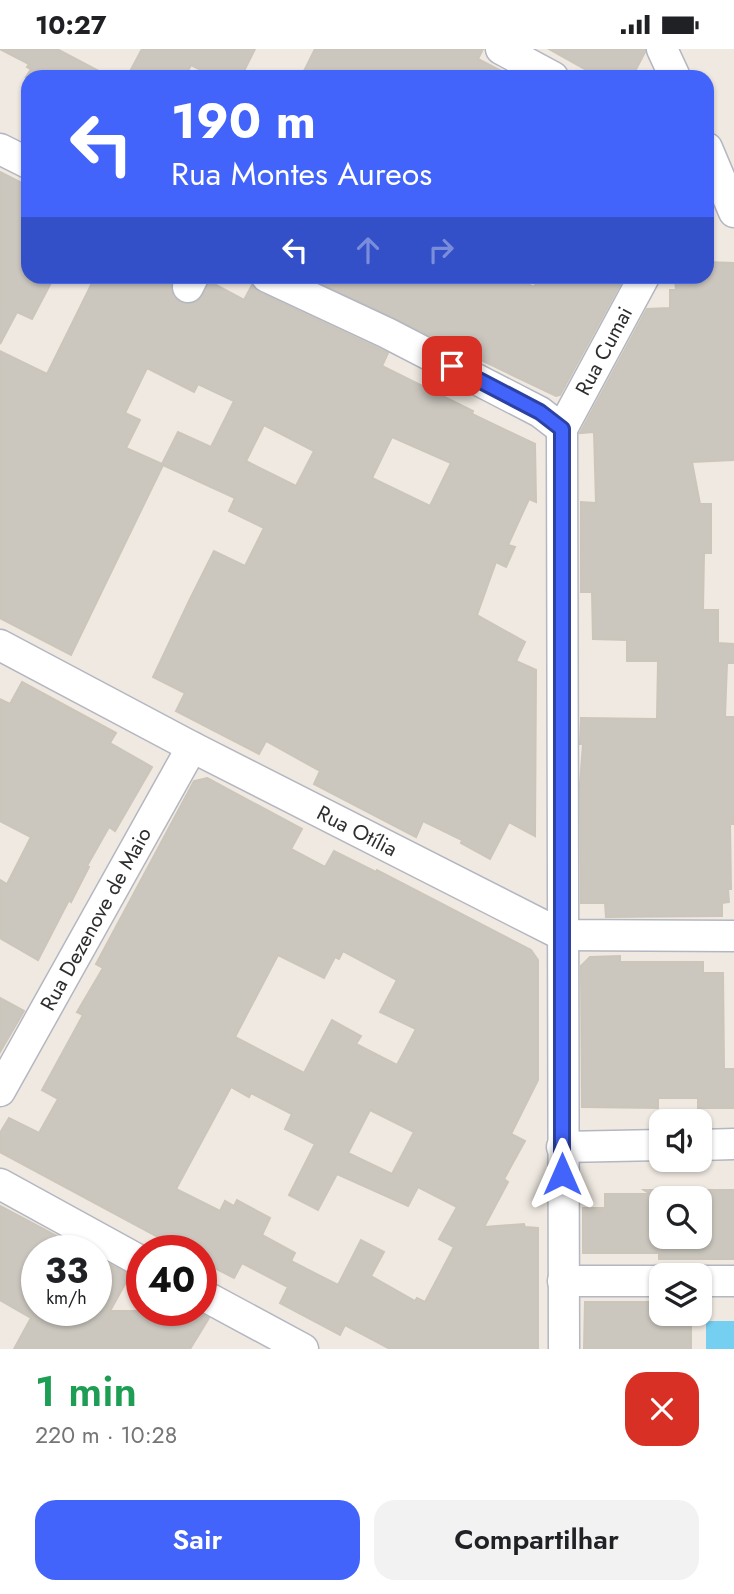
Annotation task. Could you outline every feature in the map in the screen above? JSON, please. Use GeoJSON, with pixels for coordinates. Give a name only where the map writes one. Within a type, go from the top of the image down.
{"type":"FeatureCollection","features":[{"type":"Feature","properties":{"kind":"street"},"geometry":{"type":"LineString","coordinates":[[501,49],[540,70]]}},
{"type":"Feature","properties":{"kind":"street"},"geometry":{"type":"LineString","coordinates":[[662,49],[672,70]]}},
{"type":"Feature","properties":{"kind":"street"},"geometry":{"type":"LineString","coordinates":[[0,149],[21,160]]}},
{"type":"Feature","properties":{"kind":"street"},"geometry":{"type":"LineString","coordinates":[[714,174],[734,212]]}},
{"type":"Feature","properties":{"kind":"street"},"geometry":{"type":"LineString","coordinates":[[282,284],[387,333],[529,406],[562,429]]}},
{"type":"Feature","properties":{"kind":"street","name":"Rua Cumai"},"geometry":{"type":"LineString","coordinates":[[564,1349],[563,1281],[574,1147],[562,935],[562,429],[640,284]]}},
{"type":"Feature","properties":{"kind":"street","name":"Rua Otília"},"geometry":{"type":"LineString","coordinates":[[0,645],[192,747],[562,935],[734,936]]}},
{"type":"Feature","properties":{"kind":"street","name":"Rua Dezenove de Maio"},"geometry":{"type":"LineString","coordinates":[[0,1091],[192,747]]}},
{"type":"Feature","properties":{"kind":"street"},"geometry":{"type":"LineString","coordinates":[[712,1145],[734,1144]]}},
{"type":"Feature","properties":{"kind":"street"},"geometry":{"type":"LineString","coordinates":[[574,1147],[649,1145]]}},
{"type":"Feature","properties":{"kind":"street"},"geometry":{"type":"LineString","coordinates":[[0,1184],[126,1253]]}},
{"type":"Feature","properties":{"kind":"street"},"geometry":{"type":"LineString","coordinates":[[563,1281],[649,1281]]}},
{"type":"Feature","properties":{"kind":"street"},"geometry":{"type":"LineString","coordinates":[[712,1281],[734,1281]]}},
{"type":"Feature","properties":{"kind":"street"},"geometry":{"type":"LineString","coordinates":[[217,1303],[303,1349]]}},
{"type":"Feature","properties":{"kind":"water"},"geometry":{"type":"Polygon","coordinates":[[[712,1321],[734,1321],[734,1349],[706,1349],[706,1326],[712,1326],[712,1321]]]}},
{"type":"Feature","properties":{"kind":"building"},"geometry":{"type":"Polygon","coordinates":[[[0,49],[57,49],[97,70],[30,70],[27,67],[29,64],[0,49]]]}},
{"type":"Feature","properties":{"kind":"building"},"geometry":{"type":"Polygon","coordinates":[[[142,49],[255,49],[244,70],[201,70],[191,65],[188,70],[131,70],[142,49]]]}},
{"type":"Feature","properties":{"kind":"building"},"geometry":{"type":"Polygon","coordinates":[[[315,49],[483,49],[478,59],[499,70],[304,70],[315,49]]]}},
{"type":"Feature","properties":{"kind":"building"},"geometry":{"type":"Polygon","coordinates":[[[549,49],[645,49],[636,70],[586,70],[549,49]]]}},
{"type":"Feature","properties":{"kind":"building"},"geometry":{"type":"Polygon","coordinates":[[[0,172],[21,182],[21,284],[50,284],[32,319],[17,312],[0,344],[0,172]]]}},
{"type":"Feature","properties":{"kind":"building"},"geometry":{"type":"Polygon","coordinates":[[[714,262],[734,263],[734,460],[692,462],[700,504],[711,504],[711,553],[704,553],[703,610],[718,610],[718,643],[734,644],[734,663],[727,663],[725,717],[734,717],[734,824],[730,824],[731,889],[728,889],[729,902],[722,903],[722,916],[606,917],[605,903],[581,903],[581,718],[657,719],[658,661],[627,661],[627,640],[593,639],[592,592],[581,592],[581,502],[596,503],[594,432],[580,433],[647,309],[670,308],[670,290],[676,290],[676,284],[714,284],[714,262]]]}},
{"type":"Feature","properties":{"kind":"building"},"geometry":{"type":"Polygon","coordinates":[[[92,284],[172,284],[173,296],[188,304],[198,301],[207,284],[215,284],[244,300],[252,285],[260,293],[388,353],[382,366],[535,444],[536,502],[529,499],[508,545],[515,547],[506,567],[496,562],[477,615],[525,642],[516,661],[536,670],[535,836],[509,822],[490,859],[461,843],[462,840],[423,821],[416,837],[314,784],[320,771],[266,741],[259,754],[176,711],[185,693],[153,677],[190,599],[214,551],[245,566],[264,528],[229,511],[235,498],[163,465],[71,655],[0,618],[0,351],[47,374],[92,284]],[[147,368],[125,413],[140,420],[126,448],[162,464],[178,432],[211,447],[234,401],[198,384],[194,392],[147,368]],[[264,425],[246,461],[296,486],[314,451],[264,425]],[[392,437],[372,478],[430,506],[451,463],[392,437]]]}},
{"type":"Feature","properties":{"kind":"building"},"geometry":{"type":"Polygon","coordinates":[[[322,284],[527,284],[534,287],[536,284],[620,284],[560,395],[556,396],[322,284]]]}},
{"type":"Feature","properties":{"kind":"building"},"geometry":{"type":"Polygon","coordinates":[[[22,682],[116,733],[110,743],[152,767],[115,831],[109,827],[38,960],[0,938],[0,880],[7,884],[31,837],[0,821],[0,699],[10,704],[22,682]]]}},
{"type":"Feature","properties":{"kind":"building"},"geometry":{"type":"Polygon","coordinates":[[[207,778],[302,829],[291,849],[325,867],[334,851],[376,872],[377,870],[531,950],[538,960],[538,1080],[511,1134],[525,1141],[504,1179],[508,1182],[484,1227],[524,1224],[525,1227],[538,1228],[538,1349],[390,1349],[345,1325],[340,1335],[280,1303],[288,1287],[242,1263],[234,1278],[217,1269],[217,1235],[154,1235],[0,1152],[0,1133],[9,1118],[39,1133],[58,1099],[42,1090],[83,1015],[77,1012],[103,968],[96,964],[194,781],[207,778]],[[343,951],[339,959],[335,957],[324,978],[278,955],[235,1037],[304,1073],[332,1020],[361,1036],[356,1044],[397,1065],[416,1029],[380,1012],[397,980],[343,951]],[[231,1087],[176,1189],[220,1211],[225,1201],[234,1206],[237,1200],[270,1218],[262,1235],[295,1253],[291,1261],[338,1285],[361,1240],[384,1252],[371,1276],[415,1301],[417,1298],[425,1302],[454,1247],[439,1239],[457,1207],[418,1187],[408,1206],[337,1174],[318,1210],[289,1195],[315,1144],[285,1129],[292,1114],[251,1093],[249,1097],[231,1087]],[[370,1110],[348,1153],[392,1174],[414,1132],[370,1110]]]}},
{"type":"Feature","properties":{"kind":"building"},"geometry":{"type":"Polygon","coordinates":[[[620,956],[620,962],[703,962],[703,973],[723,973],[724,1069],[734,1069],[734,1108],[698,1108],[698,1098],[658,1098],[658,1108],[582,1107],[581,966],[590,957],[620,956]]]}},
{"type":"Feature","properties":{"kind":"building"},"geometry":{"type":"Polygon","coordinates":[[[0,998],[24,1011],[0,1052],[0,998]]]}},
{"type":"Feature","properties":{"kind":"building"},"geometry":{"type":"Polygon","coordinates":[[[712,1190],[734,1190],[734,1259],[659,1259],[659,1253],[583,1253],[583,1208],[605,1208],[605,1194],[649,1194],[649,1249],[712,1249],[712,1190]]]}},
{"type":"Feature","properties":{"kind":"building"},"geometry":{"type":"Polygon","coordinates":[[[0,1206],[55,1235],[21,1235],[21,1312],[0,1300],[0,1206]]]}},
{"type":"Feature","properties":{"kind":"building"},"geometry":{"type":"Polygon","coordinates":[[[112,1265],[126,1273],[126,1282],[112,1307],[112,1265]]]}},
{"type":"Feature","properties":{"kind":"building"},"geometry":{"type":"Polygon","coordinates":[[[585,1302],[649,1302],[649,1326],[691,1326],[691,1348],[584,1348],[585,1302]]]}},
{"type":"Feature","properties":{"kind":"building"},"geometry":{"type":"Polygon","coordinates":[[[112,1311],[126,1311],[126,1326],[204,1326],[190,1349],[14,1349],[27,1326],[112,1326],[112,1311]]]}},
{"type":"Feature","properties":{"kind":"route"},"geometry":{"type":"LineString","coordinates":[[452,366],[540,412],[562,429],[562,1174]]}}]}
